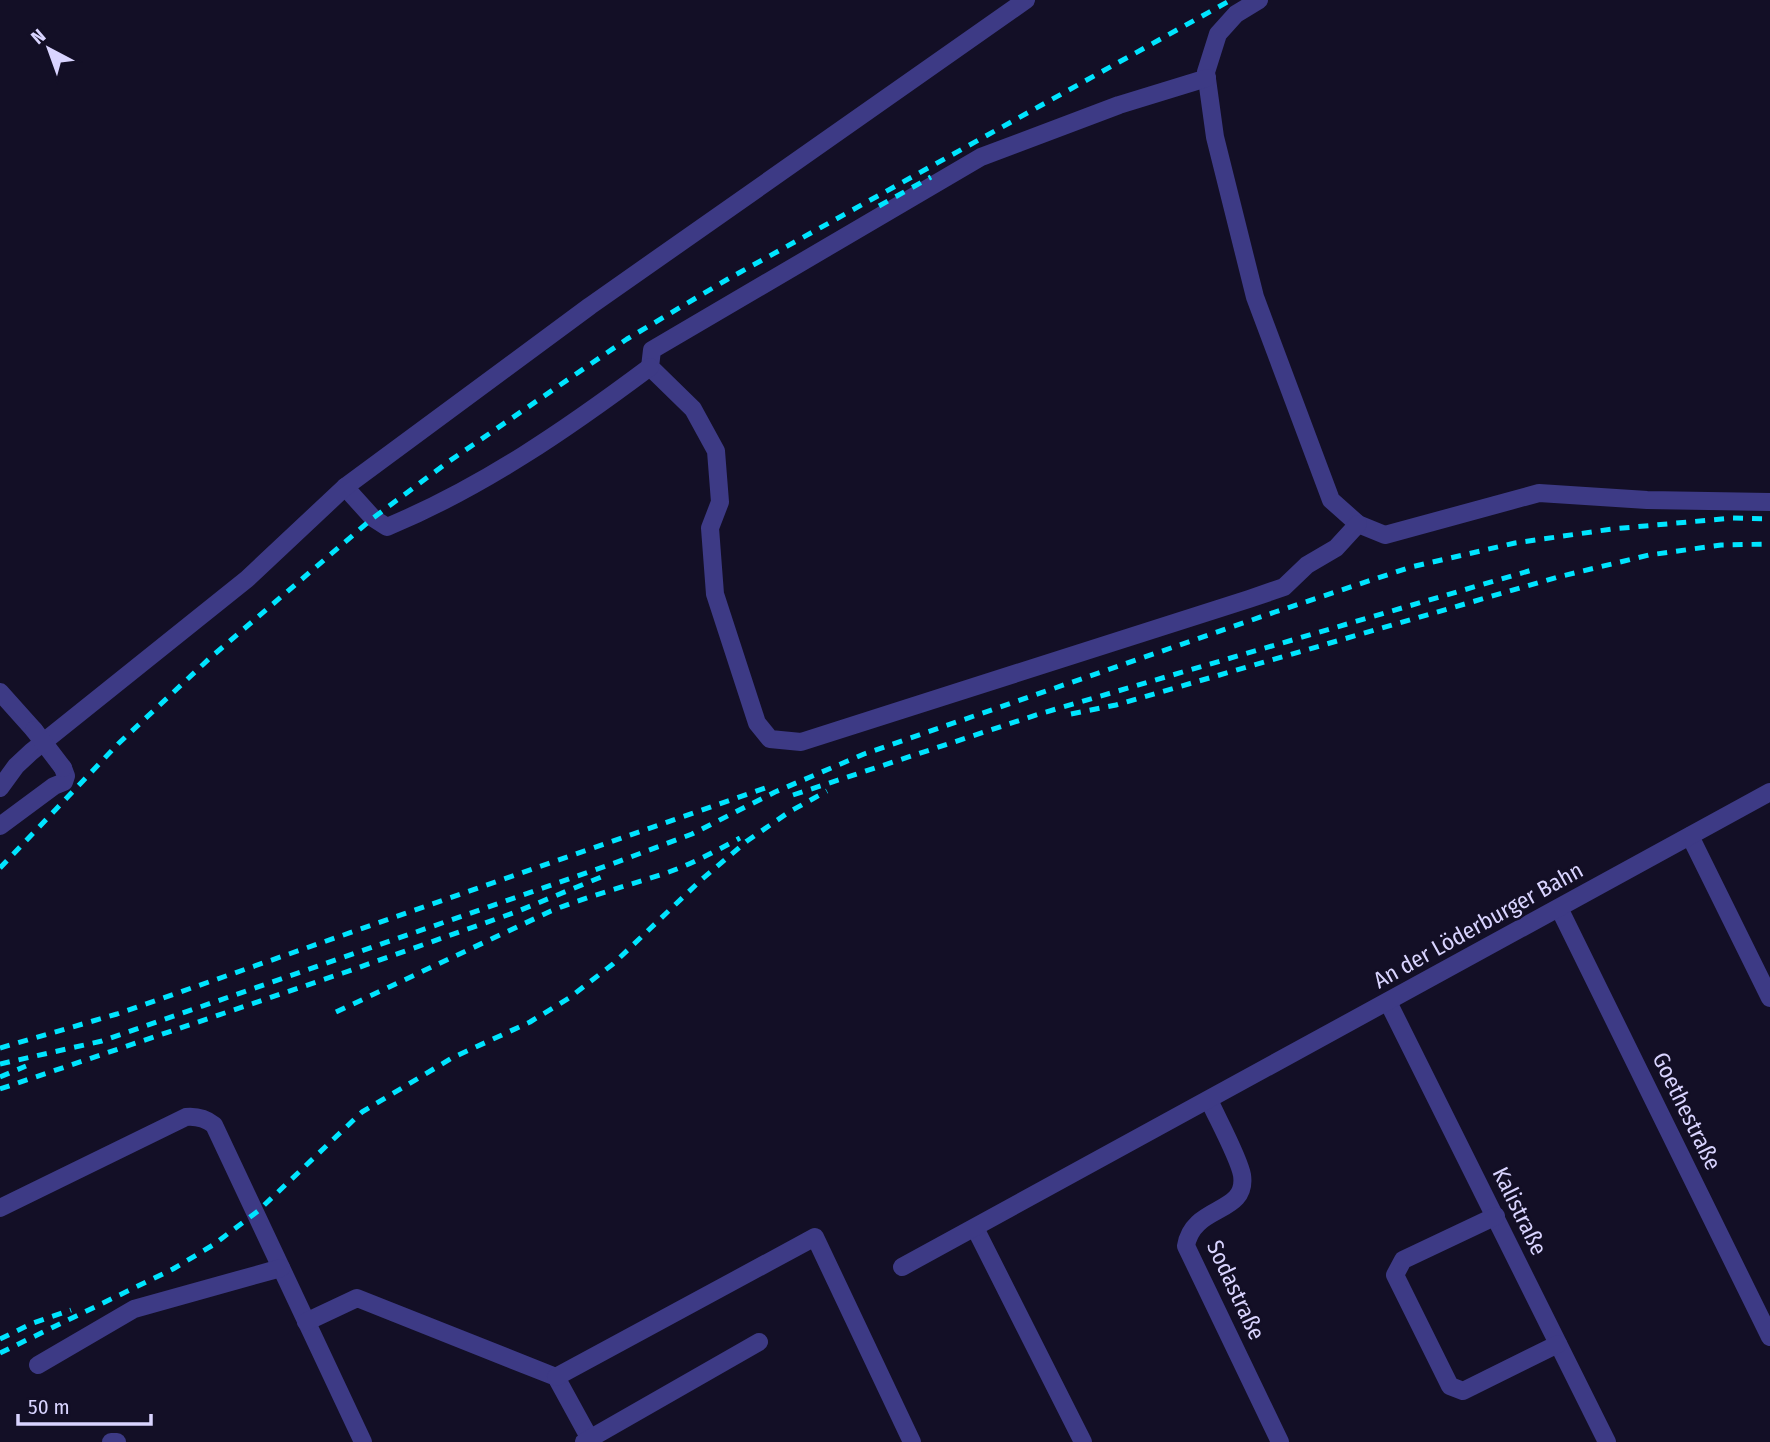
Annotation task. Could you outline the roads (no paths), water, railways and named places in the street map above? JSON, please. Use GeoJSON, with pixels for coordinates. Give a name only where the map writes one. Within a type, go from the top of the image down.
{"type":"FeatureCollection","features":[{"type":"Feature","properties":{"kind":"street"},"geometry":{"type":"LineString","coordinates":[[0,788],[16,766],[31,752],[247,579],[345,487],[590,306],[1026,0]]}},
{"type":"Feature","properties":{"kind":"street"},"geometry":{"type":"LineString","coordinates":[[1259,0],[1236,14],[1218,34],[1206,72],[1215,137],[1255,297],[1331,500],[1358,524],[1385,535],[1539,493],[1647,500],[1770,502]]}},
{"type":"Feature","properties":{"kind":"street"},"geometry":{"type":"LineString","coordinates":[[345,487],[373,518],[387,527],[419,514],[514,463],[582,419],[650,367],[652,350],[981,157],[1119,104],[1207,78]]}},
{"type":"Feature","properties":{"kind":"street"},"geometry":{"type":"LineString","coordinates":[[650,367],[693,409],[716,451],[720,502],[710,528],[715,594],[757,723],[770,738],[801,742],[1284,587],[1307,565],[1336,548],[1358,524]]}},
{"type":"Feature","properties":{"kind":"street"},"geometry":{"type":"LineString","coordinates":[[0,692],[34,730],[63,768],[66,776],[64,782],[54,786],[0,826]]}},
{"type":"Feature","properties":{"kind":"street","name":"An der Löderburger Bahn"},"geometry":{"type":"LineString","coordinates":[[902,1267],[1770,792]]}},
{"type":"Feature","properties":{"kind":"street"},"geometry":{"type":"LineString","coordinates":[[1690,836],[1770,998]]}},
{"type":"Feature","properties":{"kind":"street","name":"Goethestraße"},"geometry":{"type":"LineString","coordinates":[[1559,908],[1770,1337]]}},
{"type":"Feature","properties":{"kind":"street","name":"Kalistraße"},"geometry":{"type":"LineString","coordinates":[[1388,1002],[1607,1442]]}},
{"type":"Feature","properties":{"kind":"street","name":"Sodastraße"},"geometry":{"type":"LineString","coordinates":[[1209,1100],[1242,1174],[1242,1189],[1234,1202],[1199,1220],[1188,1233],[1186,1246],[1280,1442]]}},
{"type":"Feature","properties":{"kind":"street"},"geometry":{"type":"LineString","coordinates":[[0,1208],[186,1117],[195,1116],[214,1125],[363,1442]]}},
{"type":"Feature","properties":{"kind":"street"},"geometry":{"type":"LineString","coordinates":[[1496,1216],[1404,1260],[1395,1275],[1450,1386],[1463,1391],[1559,1344]]}},
{"type":"Feature","properties":{"kind":"street"},"geometry":{"type":"LineString","coordinates":[[975,1228],[1083,1442]]}},
{"type":"Feature","properties":{"kind":"street"},"geometry":{"type":"LineString","coordinates":[[556,1377],[815,1237],[912,1442]]}},
{"type":"Feature","properties":{"kind":"street"},"geometry":{"type":"LineString","coordinates":[[38,1365],[134,1310],[281,1268]]}},
{"type":"Feature","properties":{"kind":"street"},"geometry":{"type":"LineString","coordinates":[[306,1322],[357,1298],[556,1377],[587,1440],[758,1342]]}},
{"type":"Feature","properties":{"kind":"street"},"geometry":{"type":"LineString","coordinates":[[111,1442],[117,1442]]}},
{"type":"Feature","properties":{"kind":"railway"},"geometry":{"type":"LineString","coordinates":[[0,868],[118,744],[210,658],[373,518],[448,462],[627,339],[728,279],[1231,0]]}},
{"type":"Feature","properties":{"kind":"railway"},"geometry":{"type":"LineString","coordinates":[[879,206],[931,177]]}},
{"type":"Feature","properties":{"kind":"railway"},"geometry":{"type":"LineString","coordinates":[[0,1064],[102,1041],[612,864],[692,834],[775,792],[864,754],[1411,567],[1515,543],[1612,529],[1732,518],[1770,519]]}},
{"type":"Feature","properties":{"kind":"railway"},"geometry":{"type":"LineString","coordinates":[[1071,714],[1116,705],[1558,577],[1649,555],[1721,545],[1770,544]]}},
{"type":"Feature","properties":{"kind":"railway"},"geometry":{"type":"LineString","coordinates":[[793,795],[1039,714],[1532,570]]}},
{"type":"Feature","properties":{"kind":"railway"},"geometry":{"type":"LineString","coordinates":[[0,1048],[117,1014],[765,788]]}},
{"type":"Feature","properties":{"kind":"railway"},"geometry":{"type":"LineString","coordinates":[[0,1353],[173,1269],[213,1245],[258,1211],[362,1112],[452,1058],[530,1022],[569,998],[613,964],[701,880],[747,841],[789,812],[827,791]]}},
{"type":"Feature","properties":{"kind":"railway"},"geometry":{"type":"LineString","coordinates":[[336,1012],[551,911],[676,869],[740,838]]}},
{"type":"Feature","properties":{"kind":"railway"},"geometry":{"type":"LineString","coordinates":[[0,1089],[516,912],[606,875]]}},
{"type":"Feature","properties":{"kind":"railway"},"geometry":{"type":"LineString","coordinates":[[0,1077],[26,1066]]}},
{"type":"Feature","properties":{"kind":"railway"},"geometry":{"type":"LineString","coordinates":[[0,1339],[33,1323],[71,1310]]}}]}
